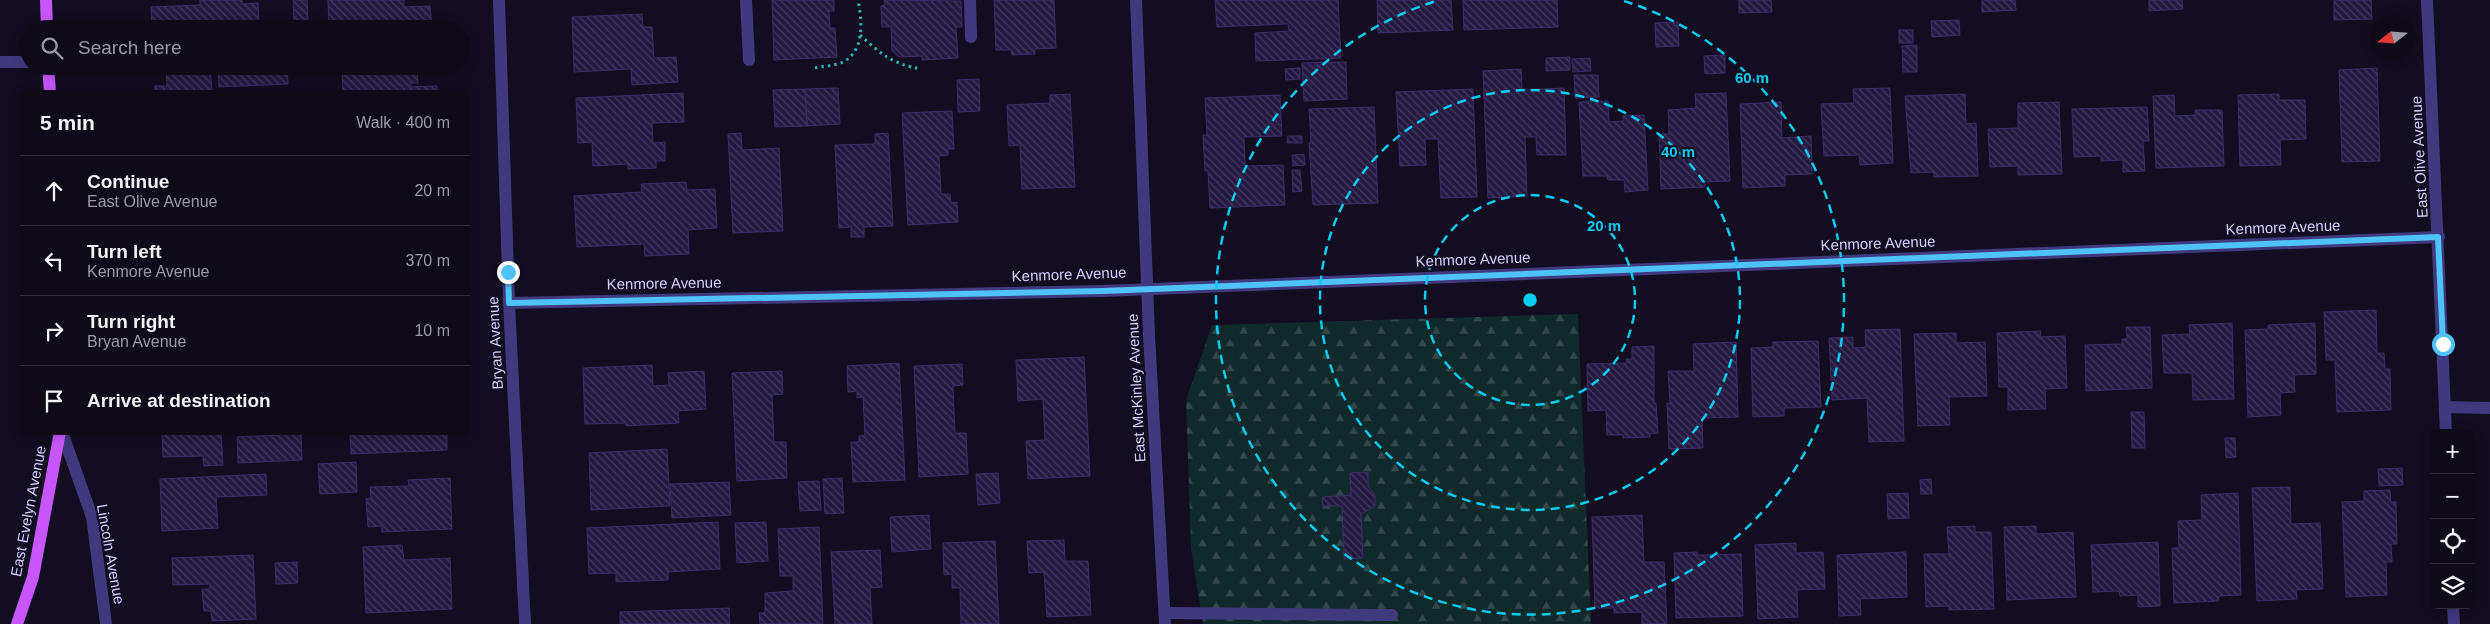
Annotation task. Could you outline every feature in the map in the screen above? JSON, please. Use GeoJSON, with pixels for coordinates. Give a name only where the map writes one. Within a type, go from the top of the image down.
{"type":"FeatureCollection","features":[{"type":"Feature","properties":{"kind":"main road"},"geometry":{"type":"LineString","coordinates":[[46,0],[47,20]]}},
{"type":"Feature","properties":{"kind":"main road"},"geometry":{"type":"LineString","coordinates":[[49,75],[50,90]]}},
{"type":"Feature","properties":{"kind":"main road","name":"East Evelyn Avenue"},"geometry":{"type":"LineString","coordinates":[[17,624],[33,577],[60,435]]}},
{"type":"Feature","properties":{"kind":"street","name":"Bryan Avenue"},"geometry":{"type":"LineString","coordinates":[[498,0],[509,303],[525,624]]}},
{"type":"Feature","properties":{"kind":"street"},"geometry":{"type":"LineString","coordinates":[[746,0],[749,60]]}},
{"type":"Feature","properties":{"kind":"street"},"geometry":{"type":"LineString","coordinates":[[970,0],[971,37]]}},
{"type":"Feature","properties":{"kind":"street","name":"East McKinley Avenue"},"geometry":{"type":"LineString","coordinates":[[1136,0],[1148,288],[1165,618]]}},
{"type":"Feature","properties":{"kind":"street","name":"East Olive Avenue"},"geometry":{"type":"LineString","coordinates":[[2427,0],[2446,429]]}},
{"type":"Feature","properties":{"kind":"street"},"geometry":{"type":"LineString","coordinates":[[0,62],[20,62]]}},
{"type":"Feature","properties":{"kind":"street","name":"Kenmore Avenue"},"geometry":{"type":"LineString","coordinates":[[509,303],[1103,291],[2438,237]]}},
{"type":"Feature","properties":{"kind":"street"},"geometry":{"type":"LineString","coordinates":[[2445,407],[2490,408]]}},
{"type":"Feature","properties":{"kind":"street","name":"Lincoln Avenue"},"geometry":{"type":"LineString","coordinates":[[62,435],[92,517],[106,624]]}},
{"type":"Feature","properties":{"kind":"street"},"geometry":{"type":"LineString","coordinates":[[2453,609],[2454,624]]}},
{"type":"Feature","properties":{"kind":"street"},"geometry":{"type":"LineString","coordinates":[[1165,618],[1392,615]]}},
{"type":"Feature","properties":{"kind":"path"},"geometry":{"type":"LineString","coordinates":[[815,68],[843,62],[854,53],[860,35],[858,0]]}},
{"type":"Feature","properties":{"kind":"path"},"geometry":{"type":"LineString","coordinates":[[860,35],[883,56],[900,65],[921,69]]}},
{"type":"Feature","properties":{"kind":"green space"},"geometry":{"type":"Polygon","coordinates":[[[1578,314],[1591,624],[1203,624],[1191,548],[1186,400],[1212,325],[1578,314]]]}},
{"type":"Feature","properties":{"kind":"building"},"geometry":{"type":"Polygon","coordinates":[[[200,0],[242,0],[242,4],[258,3],[259,20],[152,20],[151,7],[200,5],[200,0]]]}},
{"type":"Feature","properties":{"kind":"building"},"geometry":{"type":"Polygon","coordinates":[[[293,0],[307,0],[308,20],[294,20],[293,0]]]}},
{"type":"Feature","properties":{"kind":"building"},"geometry":{"type":"Polygon","coordinates":[[[328,0],[404,0],[404,7],[430,6],[431,20],[329,20],[328,0]]]}},
{"type":"Feature","properties":{"kind":"building"},"geometry":{"type":"Polygon","coordinates":[[[772,0],[834,0],[834,11],[829,11],[830,28],[835,28],[837,57],[774,60],[772,0]]]}},
{"type":"Feature","properties":{"kind":"building"},"geometry":{"type":"Polygon","coordinates":[[[884,0],[961,1],[962,27],[956,27],[958,58],[922,60],[922,56],[899,57],[892,51],[891,27],[882,27],[881,6],[885,5],[884,0]]]}},
{"type":"Feature","properties":{"kind":"building"},"geometry":{"type":"Polygon","coordinates":[[[994,0],[1054,0],[1056,48],[1035,49],[1035,54],[1012,55],[1011,50],[996,50],[994,0]]]}},
{"type":"Feature","properties":{"kind":"building"},"geometry":{"type":"Polygon","coordinates":[[[1215,0],[1338,0],[1341,58],[1256,61],[1255,33],[1289,31],[1288,24],[1217,27],[1215,0]]]}},
{"type":"Feature","properties":{"kind":"building"},"geometry":{"type":"Polygon","coordinates":[[[1377,0],[1451,0],[1453,30],[1378,33],[1377,0]]]}},
{"type":"Feature","properties":{"kind":"building"},"geometry":{"type":"Polygon","coordinates":[[[1463,0],[1557,0],[1558,27],[1464,30],[1463,0]]]}},
{"type":"Feature","properties":{"kind":"building"},"geometry":{"type":"Polygon","coordinates":[[[1739,0],[1771,0],[1772,12],[1739,13],[1739,0]]]}},
{"type":"Feature","properties":{"kind":"building"},"geometry":{"type":"Polygon","coordinates":[[[1982,0],[2015,0],[2016,10],[1982,12],[1982,0]]]}},
{"type":"Feature","properties":{"kind":"building"},"geometry":{"type":"Polygon","coordinates":[[[2149,0],[2182,0],[2183,9],[2149,11],[2149,0]]]}},
{"type":"Feature","properties":{"kind":"building"},"geometry":{"type":"Polygon","coordinates":[[[2334,0],[2371,0],[2372,15],[2370,15],[2370,19],[2334,20],[2334,0]]]}},
{"type":"Feature","properties":{"kind":"building"},"geometry":{"type":"Polygon","coordinates":[[[642,14],[643,27],[652,27],[654,58],[676,57],[678,82],[632,85],[631,69],[574,72],[572,17],[642,14]]]}},
{"type":"Feature","properties":{"kind":"building"},"geometry":{"type":"Polygon","coordinates":[[[1959,20],[1960,35],[1932,37],[1931,21],[1959,20]]]}},
{"type":"Feature","properties":{"kind":"building"},"geometry":{"type":"Polygon","coordinates":[[[1678,22],[1679,46],[1656,47],[1655,23],[1678,22]]]}},
{"type":"Feature","properties":{"kind":"building"},"geometry":{"type":"Polygon","coordinates":[[[1899,30],[1913,30],[1913,43],[1899,43],[1899,30]]]}},
{"type":"Feature","properties":{"kind":"building"},"geometry":{"type":"Polygon","coordinates":[[[1917,45],[1917,72],[1903,72],[1902,46],[1917,45]]]}},
{"type":"Feature","properties":{"kind":"building"},"geometry":{"type":"Polygon","coordinates":[[[1725,55],[1725,73],[1705,74],[1704,56],[1725,55]]]}},
{"type":"Feature","properties":{"kind":"building"},"geometry":{"type":"Polygon","coordinates":[[[1570,57],[1570,70],[1546,71],[1546,58],[1570,57]]]}},
{"type":"Feature","properties":{"kind":"building"},"geometry":{"type":"Polygon","coordinates":[[[1590,58],[1591,71],[1573,72],[1572,59],[1590,58]]]}},
{"type":"Feature","properties":{"kind":"building"},"geometry":{"type":"Polygon","coordinates":[[[1346,62],[1347,99],[1304,101],[1302,63],[1346,62]]]}},
{"type":"Feature","properties":{"kind":"building"},"geometry":{"type":"Polygon","coordinates":[[[1300,68],[1300,79],[1286,80],[1285,69],[1300,68]]]}},
{"type":"Feature","properties":{"kind":"building"},"geometry":{"type":"Polygon","coordinates":[[[2377,68],[2380,161],[2342,162],[2339,70],[2377,68]]]}},
{"type":"Feature","properties":{"kind":"building"},"geometry":{"type":"Polygon","coordinates":[[[1521,69],[1522,90],[1564,88],[1566,155],[1537,155],[1536,137],[1525,137],[1527,196],[1488,198],[1483,71],[1521,69]]]}},
{"type":"Feature","properties":{"kind":"building"},"geometry":{"type":"Polygon","coordinates":[[[166,75],[211,75],[212,90],[155,90],[155,86],[167,86],[166,75]]]}},
{"type":"Feature","properties":{"kind":"building"},"geometry":{"type":"Polygon","coordinates":[[[218,75],[288,75],[288,84],[219,87],[218,75]]]}},
{"type":"Feature","properties":{"kind":"building"},"geometry":{"type":"Polygon","coordinates":[[[342,75],[418,75],[418,83],[411,83],[411,87],[437,86],[437,90],[343,90],[342,75]]]}},
{"type":"Feature","properties":{"kind":"building"},"geometry":{"type":"Polygon","coordinates":[[[1574,75],[1598,75],[1599,97],[1575,98],[1574,75]]]}},
{"type":"Feature","properties":{"kind":"building"},"geometry":{"type":"Polygon","coordinates":[[[979,79],[980,111],[958,112],[957,80],[979,79]]]}},
{"type":"Feature","properties":{"kind":"building"},"geometry":{"type":"Polygon","coordinates":[[[838,88],[840,124],[807,126],[805,89],[838,88]]]}},
{"type":"Feature","properties":{"kind":"building"},"geometry":{"type":"Polygon","coordinates":[[[1890,88],[1893,163],[1860,165],[1859,155],[1824,156],[1821,104],[1854,103],[1853,89],[1890,88]]]}},
{"type":"Feature","properties":{"kind":"building"},"geometry":{"type":"Polygon","coordinates":[[[805,89],[807,126],[775,127],[773,90],[805,89]]]}},
{"type":"Feature","properties":{"kind":"building"},"geometry":{"type":"Polygon","coordinates":[[[1473,89],[1477,197],[1441,198],[1438,139],[1425,139],[1426,165],[1400,166],[1396,92],[1473,89]]]}},
{"type":"Feature","properties":{"kind":"building"},"geometry":{"type":"Polygon","coordinates":[[[683,93],[684,122],[652,123],[653,143],[665,142],[665,161],[656,161],[656,168],[628,169],[628,164],[593,166],[592,142],[578,143],[576,98],[683,93]]]}},
{"type":"Feature","properties":{"kind":"building"},"geometry":{"type":"Polygon","coordinates":[[[1726,93],[1730,181],[1705,182],[1705,187],[1661,189],[1659,134],[1669,134],[1668,110],[1696,108],[1695,94],[1726,93]]]}},
{"type":"Feature","properties":{"kind":"building"},"geometry":{"type":"Polygon","coordinates":[[[1070,94],[1075,187],[1022,189],[1020,145],[1009,146],[1007,105],[1050,103],[1050,95],[1070,94]]]}},
{"type":"Feature","properties":{"kind":"building"},"geometry":{"type":"Polygon","coordinates":[[[1965,94],[1966,124],[1976,123],[1978,176],[1934,177],[1934,172],[1911,173],[1905,96],[1965,94]]]}},
{"type":"Feature","properties":{"kind":"building"},"geometry":{"type":"Polygon","coordinates":[[[2279,94],[2279,100],[2305,100],[2306,139],[2280,140],[2281,165],[2240,166],[2238,95],[2279,94]]]}},
{"type":"Feature","properties":{"kind":"building"},"geometry":{"type":"Polygon","coordinates":[[[1280,95],[1282,136],[1244,137],[1245,166],[1283,165],[1285,205],[1210,208],[1208,171],[1205,171],[1203,135],[1207,135],[1205,98],[1280,95]]]}},
{"type":"Feature","properties":{"kind":"building"},"geometry":{"type":"Polygon","coordinates":[[[2174,95],[2175,116],[2196,115],[2195,110],[2222,110],[2224,166],[2156,168],[2153,96],[2174,95]]]}},
{"type":"Feature","properties":{"kind":"building"},"geometry":{"type":"Polygon","coordinates":[[[1608,101],[1609,122],[1623,121],[1623,116],[1644,115],[1648,190],[1625,192],[1624,180],[1608,180],[1607,176],[1583,176],[1579,102],[1608,101]]]}},
{"type":"Feature","properties":{"kind":"building"},"geometry":{"type":"Polygon","coordinates":[[[1781,102],[1782,138],[1811,136],[1812,174],[1785,175],[1785,186],[1743,188],[1740,104],[1781,102]]]}},
{"type":"Feature","properties":{"kind":"building"},"geometry":{"type":"Polygon","coordinates":[[[2059,102],[2062,174],[2018,175],[2018,166],[1990,167],[1988,129],[2018,128],[2018,103],[2059,102]]]}},
{"type":"Feature","properties":{"kind":"building"},"geometry":{"type":"Polygon","coordinates":[[[1374,107],[1378,203],[1313,205],[1309,109],[1374,107]]]}},
{"type":"Feature","properties":{"kind":"building"},"geometry":{"type":"Polygon","coordinates":[[[2147,107],[2149,141],[2143,141],[2145,171],[2123,172],[2123,160],[2101,161],[2101,156],[2074,157],[2072,109],[2147,107]]]}},
{"type":"Feature","properties":{"kind":"building"},"geometry":{"type":"Polygon","coordinates":[[[952,111],[954,149],[948,149],[948,155],[939,156],[941,194],[950,194],[951,203],[957,202],[958,222],[908,225],[902,113],[952,111]]]}},
{"type":"Feature","properties":{"kind":"building"},"geometry":{"type":"Polygon","coordinates":[[[741,133],[742,150],[779,148],[783,231],[733,233],[728,134],[741,133]]]}},
{"type":"Feature","properties":{"kind":"building"},"geometry":{"type":"Polygon","coordinates":[[[888,133],[893,226],[864,227],[864,237],[851,237],[851,227],[839,228],[835,145],[875,144],[875,134],[888,133]]]}},
{"type":"Feature","properties":{"kind":"building"},"geometry":{"type":"Polygon","coordinates":[[[1288,136],[1302,136],[1302,143],[1287,143],[1288,136]]]}},
{"type":"Feature","properties":{"kind":"building"},"geometry":{"type":"Polygon","coordinates":[[[1304,154],[1305,165],[1293,166],[1292,155],[1304,154]]]}},
{"type":"Feature","properties":{"kind":"building"},"geometry":{"type":"Polygon","coordinates":[[[1292,170],[1300,170],[1302,191],[1293,192],[1292,170]]]}},
{"type":"Feature","properties":{"kind":"building"},"geometry":{"type":"Polygon","coordinates":[[[686,182],[687,190],[715,189],[717,228],[688,230],[689,254],[645,256],[644,244],[577,247],[574,196],[642,192],[641,184],[686,182]]]}},
{"type":"Feature","properties":{"kind":"building"},"geometry":{"type":"Polygon","coordinates":[[[2376,310],[2377,353],[2384,353],[2385,369],[2390,369],[2391,410],[2337,412],[2335,360],[2326,360],[2324,312],[2376,310]]]}},
{"type":"Feature","properties":{"kind":"building"},"geometry":{"type":"Polygon","coordinates":[[[2232,323],[2234,399],[2193,400],[2192,373],[2164,373],[2162,335],[2190,334],[2189,325],[2232,323]]]}},
{"type":"Feature","properties":{"kind":"building"},"geometry":{"type":"Polygon","coordinates":[[[2315,323],[2316,374],[2294,375],[2295,392],[2280,393],[2281,415],[2248,417],[2245,330],[2268,329],[2268,325],[2315,323]]]}},
{"type":"Feature","properties":{"kind":"building"},"geometry":{"type":"Polygon","coordinates":[[[2126,327],[2150,327],[2152,388],[2086,391],[2085,345],[2122,344],[2122,339],[2127,339],[2126,327]]]}},
{"type":"Feature","properties":{"kind":"building"},"geometry":{"type":"Polygon","coordinates":[[[1900,329],[1904,441],[1869,442],[1867,398],[1832,400],[1829,338],[1853,337],[1853,348],[1866,347],[1865,330],[1900,329]]]}},
{"type":"Feature","properties":{"kind":"building"},"geometry":{"type":"Polygon","coordinates":[[[2041,331],[2040,337],[2065,336],[2067,388],[2045,389],[2046,409],[2008,410],[2008,387],[1999,387],[1997,333],[2041,331]]]}},
{"type":"Feature","properties":{"kind":"building"},"geometry":{"type":"Polygon","coordinates":[[[1956,333],[1956,343],[1985,342],[1987,396],[1949,397],[1950,425],[1918,426],[1914,334],[1956,333]]]}},
{"type":"Feature","properties":{"kind":"building"},"geometry":{"type":"Polygon","coordinates":[[[1818,341],[1821,407],[1784,408],[1784,416],[1753,417],[1751,348],[1773,347],[1773,342],[1818,341]]]}},
{"type":"Feature","properties":{"kind":"building"},"geometry":{"type":"Polygon","coordinates":[[[1736,342],[1738,417],[1702,418],[1703,448],[1669,449],[1667,403],[1670,404],[1668,371],[1694,371],[1693,344],[1736,342]]]}},
{"type":"Feature","properties":{"kind":"building"},"geometry":{"type":"Polygon","coordinates":[[[1654,346],[1654,403],[1656,403],[1658,433],[1650,434],[1650,437],[1623,438],[1623,435],[1607,435],[1606,410],[1588,411],[1587,364],[1627,363],[1626,359],[1632,359],[1632,347],[1654,346]]]}},
{"type":"Feature","properties":{"kind":"building"},"geometry":{"type":"Polygon","coordinates":[[[1084,357],[1090,476],[1028,479],[1026,441],[1045,440],[1043,399],[1018,401],[1016,360],[1084,357]]]}},
{"type":"Feature","properties":{"kind":"building"},"geometry":{"type":"Polygon","coordinates":[[[899,363],[905,480],[853,482],[851,442],[859,442],[859,436],[865,435],[863,397],[857,398],[857,391],[848,392],[847,366],[899,363]]]}},
{"type":"Feature","properties":{"kind":"building"},"geometry":{"type":"Polygon","coordinates":[[[962,364],[963,385],[953,386],[955,433],[966,433],[968,474],[919,477],[914,366],[962,364]]]}},
{"type":"Feature","properties":{"kind":"building"},"geometry":{"type":"Polygon","coordinates":[[[652,365],[653,386],[669,385],[668,373],[704,371],[706,409],[678,411],[679,423],[626,426],[626,423],[585,424],[583,368],[652,365]]]}},
{"type":"Feature","properties":{"kind":"building"},"geometry":{"type":"Polygon","coordinates":[[[782,371],[783,394],[772,395],[774,442],[786,442],[787,478],[737,481],[732,373],[782,371]]]}},
{"type":"Feature","properties":{"kind":"building"},"geometry":{"type":"Polygon","coordinates":[[[2131,412],[2144,412],[2145,448],[2132,448],[2131,412]]]}},
{"type":"Feature","properties":{"kind":"building"},"geometry":{"type":"Polygon","coordinates":[[[162,435],[221,435],[223,465],[204,466],[203,456],[163,457],[162,435]]]}},
{"type":"Feature","properties":{"kind":"building"},"geometry":{"type":"Polygon","coordinates":[[[301,435],[302,460],[238,463],[237,437],[301,435]]]}},
{"type":"Feature","properties":{"kind":"building"},"geometry":{"type":"Polygon","coordinates":[[[350,435],[447,435],[447,450],[351,454],[350,435]]]}},
{"type":"Feature","properties":{"kind":"building"},"geometry":{"type":"Polygon","coordinates":[[[2225,438],[2235,438],[2236,457],[2226,458],[2225,438]]]}},
{"type":"Feature","properties":{"kind":"building"},"geometry":{"type":"Polygon","coordinates":[[[667,449],[670,506],[591,510],[589,453],[667,449]]]}},
{"type":"Feature","properties":{"kind":"building"},"geometry":{"type":"Polygon","coordinates":[[[356,462],[357,492],[320,494],[318,464],[356,462]]]}},
{"type":"Feature","properties":{"kind":"building"},"geometry":{"type":"Polygon","coordinates":[[[2402,468],[2403,485],[2379,486],[2378,469],[2402,468]]]}},
{"type":"Feature","properties":{"kind":"building"},"geometry":{"type":"Polygon","coordinates":[[[1368,472],[1368,486],[1375,495],[1375,506],[1361,514],[1363,558],[1344,559],[1342,506],[1323,506],[1322,497],[1351,495],[1350,473],[1368,472]]]}},
{"type":"Feature","properties":{"kind":"building"},"geometry":{"type":"Polygon","coordinates":[[[998,473],[1000,503],[978,505],[976,474],[998,473]]]}},
{"type":"Feature","properties":{"kind":"building"},"geometry":{"type":"Polygon","coordinates":[[[266,474],[267,495],[216,497],[218,528],[162,531],[160,479],[266,474]]]}},
{"type":"Feature","properties":{"kind":"building"},"geometry":{"type":"Polygon","coordinates":[[[450,478],[452,529],[382,532],[382,526],[368,527],[366,499],[371,498],[370,487],[409,486],[408,480],[450,478]]]}},
{"type":"Feature","properties":{"kind":"building"},"geometry":{"type":"Polygon","coordinates":[[[842,478],[844,513],[825,514],[823,479],[842,478]]]}},
{"type":"Feature","properties":{"kind":"building"},"geometry":{"type":"Polygon","coordinates":[[[1931,479],[1932,494],[1921,494],[1920,480],[1931,479]]]}},
{"type":"Feature","properties":{"kind":"building"},"geometry":{"type":"Polygon","coordinates":[[[819,481],[821,510],[800,511],[798,482],[819,481]]]}},
{"type":"Feature","properties":{"kind":"building"},"geometry":{"type":"Polygon","coordinates":[[[729,482],[731,515],[672,518],[670,484],[729,482]]]}},
{"type":"Feature","properties":{"kind":"building"},"geometry":{"type":"Polygon","coordinates":[[[2290,487],[2291,524],[2320,523],[2323,589],[2296,590],[2297,599],[2257,601],[2252,488],[2290,487]]]}},
{"type":"Feature","properties":{"kind":"building"},"geometry":{"type":"Polygon","coordinates":[[[2390,490],[2391,502],[2396,502],[2397,544],[2391,544],[2392,562],[2386,562],[2387,595],[2346,597],[2342,502],[2364,501],[2364,491],[2390,490]]]}},
{"type":"Feature","properties":{"kind":"building"},"geometry":{"type":"Polygon","coordinates":[[[1908,493],[1909,518],[1888,519],[1887,494],[1908,493]]]}},
{"type":"Feature","properties":{"kind":"building"},"geometry":{"type":"Polygon","coordinates":[[[2238,493],[2241,595],[2219,596],[2218,601],[2174,603],[2172,548],[2179,548],[2178,521],[2202,520],[2201,495],[2238,493]]]}},
{"type":"Feature","properties":{"kind":"building"},"geometry":{"type":"Polygon","coordinates":[[[929,515],[931,549],[892,552],[890,517],[929,515]]]}},
{"type":"Feature","properties":{"kind":"building"},"geometry":{"type":"Polygon","coordinates":[[[1642,515],[1644,562],[1664,562],[1667,624],[1642,624],[1642,612],[1614,613],[1614,608],[1595,608],[1592,517],[1642,515]]]}},
{"type":"Feature","properties":{"kind":"building"},"geometry":{"type":"Polygon","coordinates":[[[718,522],[720,569],[668,572],[668,580],[616,582],[616,573],[589,574],[587,528],[718,522]]]}},
{"type":"Feature","properties":{"kind":"building"},"geometry":{"type":"Polygon","coordinates":[[[766,522],[768,561],[737,563],[735,523],[766,522]]]}},
{"type":"Feature","properties":{"kind":"building"},"geometry":{"type":"Polygon","coordinates":[[[1975,526],[1975,532],[1991,532],[1994,609],[1949,610],[1949,606],[1926,607],[1924,554],[1949,554],[1947,527],[1975,526]]]}},
{"type":"Feature","properties":{"kind":"building"},"geometry":{"type":"Polygon","coordinates":[[[2036,526],[2036,534],[2073,532],[2076,597],[2007,600],[2004,527],[2036,526]]]}},
{"type":"Feature","properties":{"kind":"building"},"geometry":{"type":"Polygon","coordinates":[[[819,527],[823,624],[760,624],[759,613],[765,613],[765,593],[793,591],[793,576],[780,576],[778,529],[819,527]]]}},
{"type":"Feature","properties":{"kind":"building"},"geometry":{"type":"Polygon","coordinates":[[[1064,540],[1065,561],[1088,561],[1091,615],[1047,617],[1044,572],[1029,573],[1027,541],[1064,540]]]}},
{"type":"Feature","properties":{"kind":"building"},"geometry":{"type":"Polygon","coordinates":[[[995,541],[999,624],[961,624],[960,588],[952,588],[952,574],[944,575],[943,543],[995,541]]]}},
{"type":"Feature","properties":{"kind":"building"},"geometry":{"type":"Polygon","coordinates":[[[2158,542],[2160,606],[2138,607],[2138,595],[2120,596],[2119,591],[2093,592],[2091,545],[2158,542]]]}},
{"type":"Feature","properties":{"kind":"building"},"geometry":{"type":"Polygon","coordinates":[[[1796,543],[1796,553],[1823,552],[1825,589],[1797,590],[1798,617],[1758,619],[1755,545],[1796,543]]]}},
{"type":"Feature","properties":{"kind":"building"},"geometry":{"type":"Polygon","coordinates":[[[402,545],[404,560],[450,558],[452,609],[366,613],[363,547],[402,545]]]}},
{"type":"Feature","properties":{"kind":"building"},"geometry":{"type":"Polygon","coordinates":[[[880,550],[882,587],[870,588],[872,624],[835,624],[831,552],[880,550]]]}},
{"type":"Feature","properties":{"kind":"building"},"geometry":{"type":"Polygon","coordinates":[[[1697,552],[1697,555],[1741,554],[1743,616],[1676,618],[1674,553],[1697,552]]]}},
{"type":"Feature","properties":{"kind":"building"},"geometry":{"type":"Polygon","coordinates":[[[1906,552],[1907,597],[1860,599],[1861,615],[1839,616],[1837,555],[1906,552]]]}},
{"type":"Feature","properties":{"kind":"building"},"geometry":{"type":"Polygon","coordinates":[[[253,555],[256,619],[212,621],[211,611],[204,611],[202,589],[210,589],[210,584],[173,585],[172,558],[253,555]]]}},
{"type":"Feature","properties":{"kind":"building"},"geometry":{"type":"Polygon","coordinates":[[[297,562],[298,583],[276,584],[275,563],[297,562]]]}},
{"type":"Feature","properties":{"kind":"building"},"geometry":{"type":"Polygon","coordinates":[[[729,608],[730,624],[620,624],[620,612],[729,608]]]}},
{"type":"Feature","properties":{"kind":"route"},"geometry":{"type":"LineString","coordinates":[[508,272],[509,303],[1103,291],[2438,237],[2443,344]]}}]}
